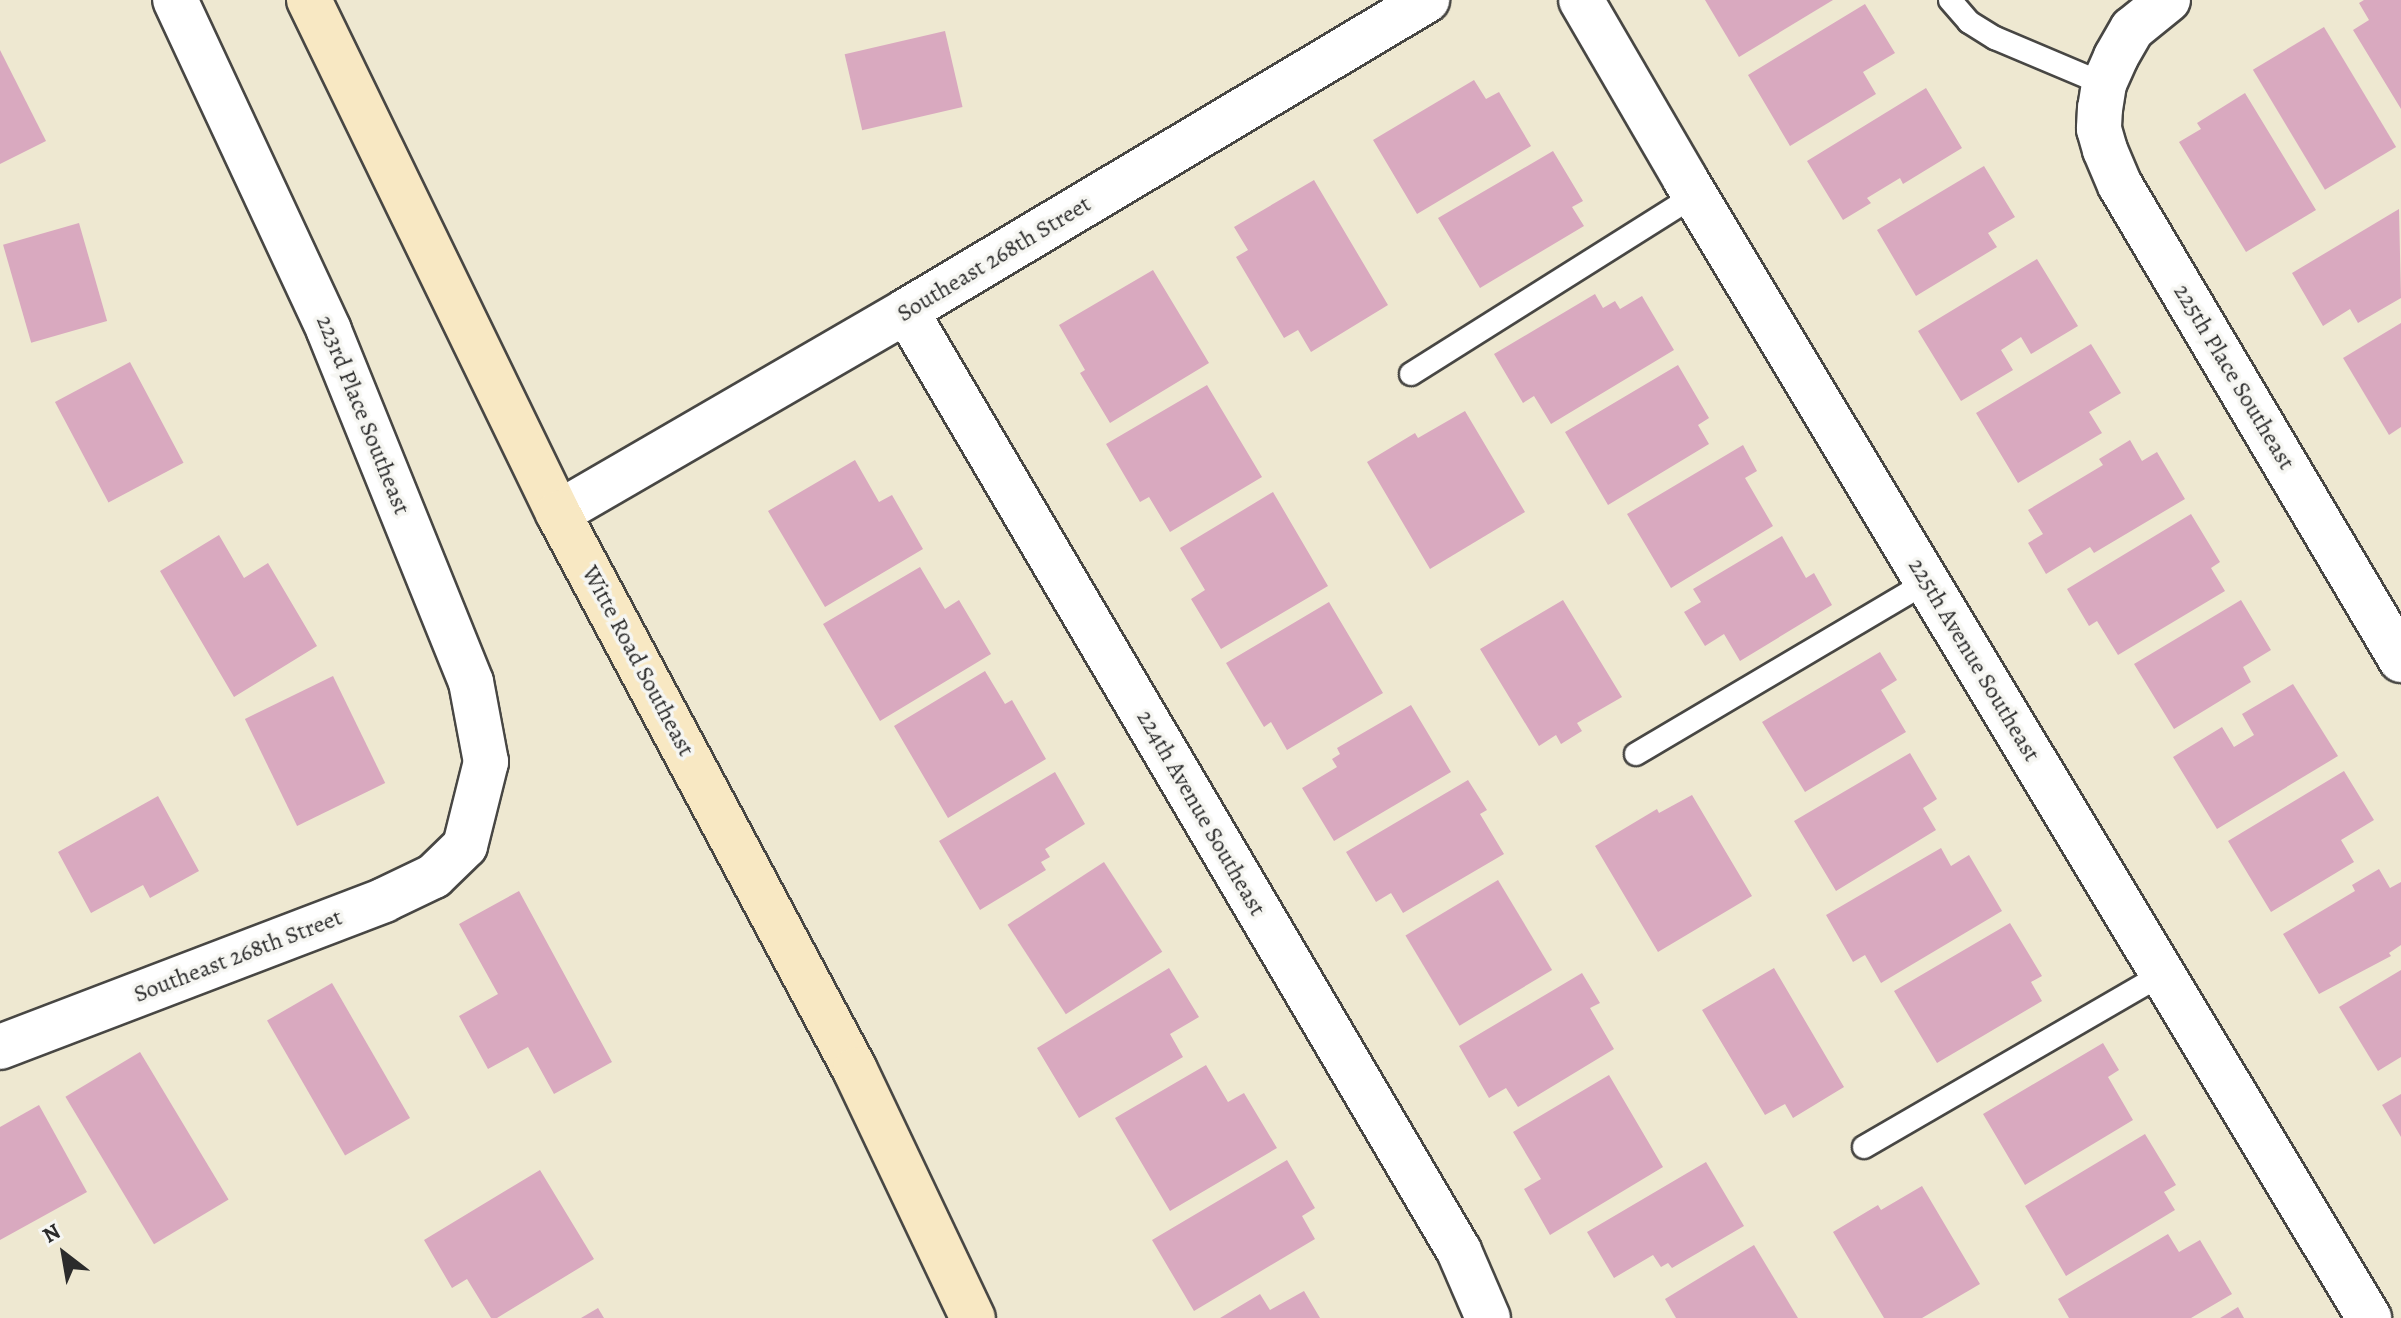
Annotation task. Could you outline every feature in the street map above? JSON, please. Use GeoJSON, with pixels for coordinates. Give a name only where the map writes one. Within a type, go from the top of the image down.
{"type":"FeatureCollection","features":[{"type":"Feature","properties":{"kind":"street","name":"223rd Place Southeast"},"geometry":{"type":"LineString","coordinates":[[175,0],[329,330],[471,682],[486,762],[465,846]]}},
{"type":"Feature","properties":{"kind":"street","name":"Witte Road Southeast"},"geometry":{"type":"LineString","coordinates":[[309,0],[558,513],[848,1057],[973,1318]]}},
{"type":"Feature","properties":{"kind":"street","name":"Southeast 268th Street"},"geometry":{"type":"LineString","coordinates":[[558,513],[906,311],[1427,0]]}},
{"type":"Feature","properties":{"kind":"street","name":"225th Avenue Southeast"},"geometry":{"type":"LineString","coordinates":[[1581,0],[2369,1318]]}},
{"type":"Feature","properties":{"kind":"street"},"geometry":{"type":"LineString","coordinates":[[2104,84],[2132,29],[2168,0]]}},
{"type":"Feature","properties":{"kind":"street","name":"225th Place Southeast"},"geometry":{"type":"LineString","coordinates":[[2104,84],[2099,129],[2120,185],[2401,660]]}},
{"type":"Feature","properties":{"kind":"street","name":"224th Avenue Southeast"},"geometry":{"type":"LineString","coordinates":[[906,311],[1459,1251],[1488,1318]]}},
{"type":"Feature","properties":{"kind":"street","name":"Southeast 268th Street"},"geometry":{"type":"LineString","coordinates":[[0,1047],[384,900],[434,876],[465,846]]}},
{"type":"Feature","properties":{"kind":"lane"},"geometry":{"type":"LineString","coordinates":[[1950,0],[1969,22],[1995,38],[2104,84]]}},
{"type":"Feature","properties":{"kind":"lane"},"geometry":{"type":"LineString","coordinates":[[1411,374],[1695,195]]}},
{"type":"Feature","properties":{"kind":"lane"},"geometry":{"type":"LineString","coordinates":[[1636,754],[1927,582]]}},
{"type":"Feature","properties":{"kind":"lane"},"geometry":{"type":"LineString","coordinates":[[1864,1147],[2163,974]]}},
{"type":"Feature","properties":{"kind":"building"},"geometry":{"type":"Polygon","coordinates":[[[1705,0],[1833,0],[1739,57],[1705,0]]]}},
{"type":"Feature","properties":{"kind":"building"},"geometry":{"type":"Polygon","coordinates":[[[2364,0],[2401,0],[2401,109],[2353,30],[2369,20],[2359,3],[2364,0]]]}},
{"type":"Feature","properties":{"kind":"building"},"geometry":{"type":"Polygon","coordinates":[[[1865,4],[1895,53],[1863,72],[1876,94],[1790,146],[1748,75],[1865,4]]]}},
{"type":"Feature","properties":{"kind":"building"},"geometry":{"type":"Polygon","coordinates":[[[2324,27],[2396,147],[2325,190],[2253,70],[2324,27]]]}},
{"type":"Feature","properties":{"kind":"building"},"geometry":{"type":"Polygon","coordinates":[[[945,31],[963,107],[862,130],[845,54],[945,31]]]}},
{"type":"Feature","properties":{"kind":"building"},"geometry":{"type":"Polygon","coordinates":[[[0,50],[46,141],[0,164],[0,50]]]}},
{"type":"Feature","properties":{"kind":"building"},"geometry":{"type":"Polygon","coordinates":[[[1474,80],[1486,99],[1499,92],[1531,146],[1417,214],[1373,140],[1474,80]]]}},
{"type":"Feature","properties":{"kind":"building"},"geometry":{"type":"Polygon","coordinates":[[[1926,88],[1962,148],[1903,184],[1900,178],[1867,198],[1871,203],[1843,220],[1807,161],[1926,88]]]}},
{"type":"Feature","properties":{"kind":"building"},"geometry":{"type":"Polygon","coordinates":[[[2245,93],[2316,210],[2246,252],[2179,142],[2201,129],[2197,123],[2245,93]]]}},
{"type":"Feature","properties":{"kind":"building"},"geometry":{"type":"Polygon","coordinates":[[[1553,151],[1583,201],[1572,207],[1584,226],[1480,288],[1438,218],[1553,151]]]}},
{"type":"Feature","properties":{"kind":"building"},"geometry":{"type":"Polygon","coordinates":[[[1984,166],[2015,217],[1988,233],[1997,247],[1916,296],[1877,230],[1984,166]]]}},
{"type":"Feature","properties":{"kind":"building"},"geometry":{"type":"Polygon","coordinates":[[[1314,180],[1388,305],[1311,352],[1298,330],[1284,338],[1236,257],[1248,250],[1234,227],[1314,180]]]}},
{"type":"Feature","properties":{"kind":"building"},"geometry":{"type":"Polygon","coordinates":[[[2399,209],[2401,298],[2358,323],[2350,309],[2323,326],[2292,273],[2399,209]]]}},
{"type":"Feature","properties":{"kind":"building"},"geometry":{"type":"Polygon","coordinates":[[[79,223],[107,321],[31,343],[3,245],[79,223]]]}},
{"type":"Feature","properties":{"kind":"building"},"geometry":{"type":"Polygon","coordinates":[[[2037,259],[2078,326],[2031,354],[2021,337],[2001,350],[2013,370],[1961,401],[1918,331],[2037,259]]]}},
{"type":"Feature","properties":{"kind":"building"},"geometry":{"type":"Polygon","coordinates":[[[1153,270],[1209,363],[1110,423],[1080,373],[1085,370],[1059,325],[1153,270]]]}},
{"type":"Feature","properties":{"kind":"building"},"geometry":{"type":"Polygon","coordinates":[[[1595,294],[1603,308],[1615,301],[1620,309],[1642,296],[1674,350],[1551,424],[1534,396],[1523,403],[1494,354],[1595,294]]]}},
{"type":"Feature","properties":{"kind":"building"},"geometry":{"type":"Polygon","coordinates":[[[2401,323],[2401,427],[2389,435],[2343,358],[2401,323]]]}},
{"type":"Feature","properties":{"kind":"building"},"geometry":{"type":"Polygon","coordinates":[[[2091,344],[2121,393],[2089,412],[2102,433],[2018,483],[1976,413],[2091,344]]]}},
{"type":"Feature","properties":{"kind":"building"},"geometry":{"type":"Polygon","coordinates":[[[130,362],[184,463],[108,503],[55,402],[130,362]]]}},
{"type":"Feature","properties":{"kind":"building"},"geometry":{"type":"Polygon","coordinates":[[[1678,365],[1709,418],[1698,425],[1709,444],[1608,505],[1565,432],[1678,365]]]}},
{"type":"Feature","properties":{"kind":"building"},"geometry":{"type":"Polygon","coordinates":[[[1207,385],[1262,477],[1170,532],[1149,497],[1140,502],[1106,444],[1207,385]]]}},
{"type":"Feature","properties":{"kind":"building"},"geometry":{"type":"Polygon","coordinates":[[[1465,411],[1525,512],[1430,569],[1367,462],[1415,433],[1418,438],[1465,411]]]}},
{"type":"Feature","properties":{"kind":"building"},"geometry":{"type":"Polygon","coordinates":[[[2130,440],[2142,461],[2157,452],[2185,499],[2094,553],[2090,547],[2046,574],[2028,543],[2043,534],[2028,510],[2103,465],[2099,459],[2130,440]]]}},
{"type":"Feature","properties":{"kind":"building"},"geometry":{"type":"Polygon","coordinates":[[[1743,445],[1757,471],[1745,478],[1773,526],[1671,588],[1627,514],[1743,445]]]}},
{"type":"Feature","properties":{"kind":"building"},"geometry":{"type":"Polygon","coordinates":[[[855,460],[879,502],[892,495],[923,549],[825,607],[768,511],[855,460]]]}},
{"type":"Feature","properties":{"kind":"building"},"geometry":{"type":"Polygon","coordinates":[[[1273,492],[1328,586],[1221,649],[1191,599],[1205,590],[1180,548],[1273,492]]]}},
{"type":"Feature","properties":{"kind":"building"},"geometry":{"type":"Polygon","coordinates":[[[2191,514],[2220,562],[2211,568],[2225,591],[2118,655],[2097,621],[2089,626],[2067,589],[2191,514]]]}},
{"type":"Feature","properties":{"kind":"building"},"geometry":{"type":"Polygon","coordinates":[[[219,535],[244,578],[268,563],[317,646],[234,697],[160,571],[219,535]]]}},
{"type":"Feature","properties":{"kind":"building"},"geometry":{"type":"Polygon","coordinates":[[[1782,536],[1806,578],[1814,573],[1832,605],[1740,661],[1724,634],[1705,646],[1684,612],[1701,602],[1693,589],[1782,536]]]}},
{"type":"Feature","properties":{"kind":"building"},"geometry":{"type":"Polygon","coordinates":[[[920,567],[945,609],[959,600],[991,654],[880,721],[823,624],[920,567]]]}},
{"type":"Feature","properties":{"kind":"building"},"geometry":{"type":"Polygon","coordinates":[[[1563,600],[1622,697],[1577,723],[1582,731],[1561,744],[1556,735],[1539,746],[1480,649],[1563,600]]]}},
{"type":"Feature","properties":{"kind":"building"},"geometry":{"type":"Polygon","coordinates":[[[2241,600],[2271,650],[2243,667],[2251,682],[2174,729],[2134,664],[2241,600]]]}},
{"type":"Feature","properties":{"kind":"building"},"geometry":{"type":"Polygon","coordinates":[[[1329,602],[1383,693],[1287,750],[1271,722],[1264,727],[1226,663],[1329,602]]]}},
{"type":"Feature","properties":{"kind":"building"},"geometry":{"type":"Polygon","coordinates":[[[1880,652],[1897,680],[1881,690],[1906,732],[1805,792],[1762,722],[1880,652]]]}},
{"type":"Feature","properties":{"kind":"building"},"geometry":{"type":"Polygon","coordinates":[[[985,671],[1005,704],[1012,700],[1046,759],[948,818],[894,726],[985,671]]]}},
{"type":"Feature","properties":{"kind":"building"},"geometry":{"type":"Polygon","coordinates":[[[333,676],[385,783],[297,826],[245,719],[333,676]]]}},
{"type":"Feature","properties":{"kind":"building"},"geometry":{"type":"Polygon","coordinates":[[[2293,684],[2338,756],[2217,829],[2173,757],[2222,727],[2234,747],[2254,735],[2242,714],[2293,684]]]}},
{"type":"Feature","properties":{"kind":"building"},"geometry":{"type":"Polygon","coordinates":[[[1411,705],[1451,772],[1334,841],[1302,788],[1337,767],[1332,759],[1340,754],[1337,748],[1411,705]]]}},
{"type":"Feature","properties":{"kind":"building"},"geometry":{"type":"Polygon","coordinates":[[[1910,753],[1937,799],[1923,808],[1936,830],[1836,891],[1794,821],[1910,753]]]}},
{"type":"Feature","properties":{"kind":"building"},"geometry":{"type":"Polygon","coordinates":[[[2344,771],[2374,820],[2341,840],[2354,862],[2271,912],[2228,841],[2344,771]]]}},
{"type":"Feature","properties":{"kind":"building"},"geometry":{"type":"Polygon","coordinates":[[[1055,772],[1085,824],[1045,849],[1050,857],[1041,862],[1046,870],[980,910],[939,841],[1055,772]]]}},
{"type":"Feature","properties":{"kind":"building"},"geometry":{"type":"Polygon","coordinates":[[[1468,780],[1487,810],[1480,814],[1504,854],[1403,913],[1391,893],[1376,902],[1346,852],[1468,780]]]}},
{"type":"Feature","properties":{"kind":"building"},"geometry":{"type":"Polygon","coordinates":[[[1692,795],[1752,896],[1658,952],[1595,846],[1657,809],[1659,813],[1692,795]]]}},
{"type":"Feature","properties":{"kind":"building"},"geometry":{"type":"Polygon","coordinates":[[[158,796],[199,871],[150,898],[143,885],[91,913],[58,852],[158,796]]]}},
{"type":"Feature","properties":{"kind":"building"},"geometry":{"type":"Polygon","coordinates":[[[1941,848],[1951,866],[1969,855],[2002,911],[1881,983],[1865,955],[1853,962],[1826,915],[1941,848]]]}},
{"type":"Feature","properties":{"kind":"building"},"geometry":{"type":"Polygon","coordinates":[[[1104,862],[1162,952],[1066,1014],[1008,925],[1104,862]]]}},
{"type":"Feature","properties":{"kind":"building"},"geometry":{"type":"Polygon","coordinates":[[[2379,869],[2390,888],[2401,882],[2401,945],[2389,953],[2391,956],[2319,994],[2283,934],[2355,891],[2352,885],[2379,869]]]}},
{"type":"Feature","properties":{"kind":"building"},"geometry":{"type":"Polygon","coordinates":[[[1498,880],[1552,970],[1460,1026],[1405,936],[1498,880]]]}},
{"type":"Feature","properties":{"kind":"building"},"geometry":{"type":"Polygon","coordinates":[[[519,891],[612,1062],[554,1094],[528,1047],[488,1069],[459,1016],[498,994],[459,924],[519,891]]]}},
{"type":"Feature","properties":{"kind":"building"},"geometry":{"type":"Polygon","coordinates":[[[2010,923],[2042,976],[2031,982],[2042,1001],[1937,1063],[1894,991],[2010,923]]]}},
{"type":"Feature","properties":{"kind":"building"},"geometry":{"type":"Polygon","coordinates":[[[1169,968],[1199,1017],[1170,1034],[1183,1057],[1079,1118],[1037,1048],[1169,968]]]}},
{"type":"Feature","properties":{"kind":"building"},"geometry":{"type":"Polygon","coordinates":[[[1774,968],[1844,1087],[1793,1118],[1785,1104],[1765,1115],[1702,1010],[1774,968]]]}},
{"type":"Feature","properties":{"kind":"building"},"geometry":{"type":"Polygon","coordinates":[[[2401,970],[2401,1057],[2378,1071],[2339,1007],[2401,970]]]}},
{"type":"Feature","properties":{"kind":"building"},"geometry":{"type":"Polygon","coordinates":[[[1582,973],[1600,1003],[1590,1008],[1614,1049],[1518,1107],[1506,1088],[1489,1098],[1459,1046],[1582,973]]]}},
{"type":"Feature","properties":{"kind":"building"},"geometry":{"type":"Polygon","coordinates":[[[332,983],[410,1118],[345,1156],[267,1020],[332,983]]]}},
{"type":"Feature","properties":{"kind":"building"},"geometry":{"type":"Polygon","coordinates":[[[2103,1043],[2119,1070],[2108,1077],[2133,1120],[2025,1185],[1983,1114],[2103,1043]]]}},
{"type":"Feature","properties":{"kind":"building"},"geometry":{"type":"Polygon","coordinates":[[[140,1052],[229,1199],[154,1244],[65,1097],[140,1052]]]}},
{"type":"Feature","properties":{"kind":"building"},"geometry":{"type":"Polygon","coordinates":[[[1206,1065],[1228,1102],[1244,1093],[1277,1148],[1170,1211],[1115,1118],[1206,1065]]]}},
{"type":"Feature","properties":{"kind":"building"},"geometry":{"type":"Polygon","coordinates":[[[1609,1075],[1663,1167],[1550,1235],[1524,1189],[1541,1179],[1513,1132],[1609,1075]]]}},
{"type":"Feature","properties":{"kind":"building"},"geometry":{"type":"Polygon","coordinates":[[[2401,1094],[2401,1137],[2382,1105],[2401,1094]]]}},
{"type":"Feature","properties":{"kind":"building"},"geometry":{"type":"Polygon","coordinates":[[[39,1105],[87,1192],[0,1240],[0,1127],[39,1105]]]}},
{"type":"Feature","properties":{"kind":"building"},"geometry":{"type":"Polygon","coordinates":[[[2145,1134],[2176,1185],[2164,1192],[2175,1210],[2066,1276],[2025,1206],[2145,1134]]]}},
{"type":"Feature","properties":{"kind":"building"},"geometry":{"type":"Polygon","coordinates":[[[1287,1160],[1315,1208],[1302,1216],[1315,1239],[1194,1311],[1152,1240],[1287,1160]]]}},
{"type":"Feature","properties":{"kind":"building"},"geometry":{"type":"Polygon","coordinates":[[[1706,1162],[1744,1226],[1672,1268],[1668,1263],[1661,1267],[1653,1255],[1614,1278],[1587,1232],[1706,1162]]]}},
{"type":"Feature","properties":{"kind":"building"},"geometry":{"type":"Polygon","coordinates":[[[540,1170],[594,1259],[497,1318],[491,1318],[467,1279],[452,1288],[424,1240],[540,1170]]]}},
{"type":"Feature","properties":{"kind":"building"},"geometry":{"type":"Polygon","coordinates":[[[1922,1186],[1980,1284],[1922,1318],[1884,1318],[1833,1232],[1878,1205],[1881,1210],[1922,1186]]]}},
{"type":"Feature","properties":{"kind":"building"},"geometry":{"type":"Polygon","coordinates":[[[2168,1234],[2179,1252],[2200,1240],[2232,1294],[2191,1318],[2069,1318],[2058,1299],[2168,1234]]]}},
{"type":"Feature","properties":{"kind":"building"},"geometry":{"type":"Polygon","coordinates":[[[1754,1245],[1798,1318],[1676,1318],[1665,1299],[1754,1245]]]}},
{"type":"Feature","properties":{"kind":"building"},"geometry":{"type":"Polygon","coordinates":[[[1304,1291],[1320,1318],[1220,1318],[1260,1294],[1270,1310],[1304,1291]]]}},
{"type":"Feature","properties":{"kind":"building"},"geometry":{"type":"Polygon","coordinates":[[[2238,1307],[2244,1318],[2220,1318],[2238,1307]]]}},
{"type":"Feature","properties":{"kind":"building"},"geometry":{"type":"Polygon","coordinates":[[[598,1308],[604,1318],[581,1318],[598,1308]]]}}]}
